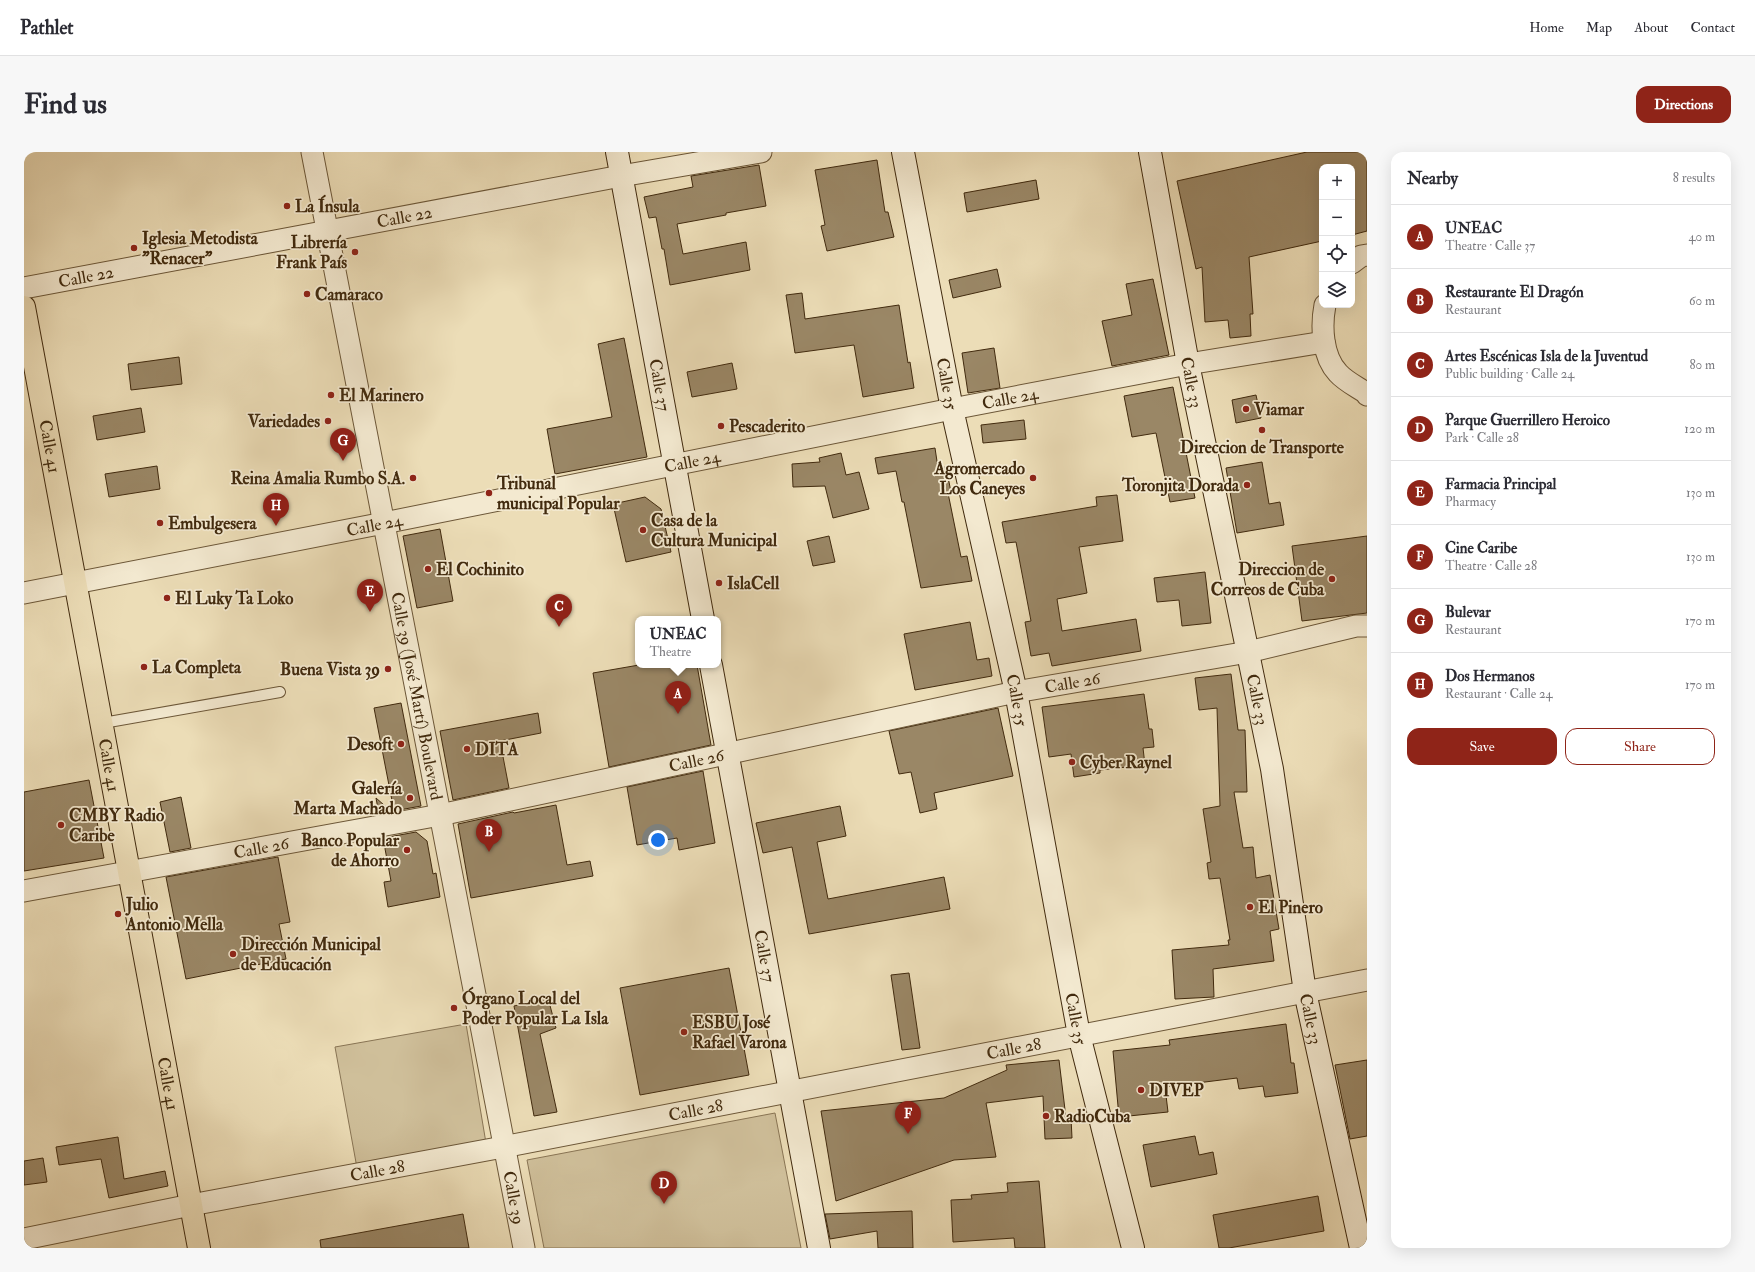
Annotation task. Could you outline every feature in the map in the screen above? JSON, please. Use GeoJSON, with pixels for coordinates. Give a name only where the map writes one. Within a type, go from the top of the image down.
{"type":"FeatureCollection","features":[{"type":"Feature","properties":{"kind":"main road","name":"Calle 41"},"geometry":{"type":"LineString","coordinates":[[24,307],[103,723],[128,871],[199,1248]]}},
{"type":"Feature","properties":{"kind":"street","name":"Calle 39 (José Martí) Boulevard"},"geometry":{"type":"LineString","coordinates":[[312,152],[503,1147]]}},
{"type":"Feature","properties":{"kind":"street","name":"Calle 37"},"geometry":{"type":"LineString","coordinates":[[617,152],[702,616]]}},
{"type":"Feature","properties":{"kind":"street","name":"Calle 22"},"geometry":{"type":"LineString","coordinates":[[24,288],[621,176],[761,152]]}},
{"type":"Feature","properties":{"kind":"street","name":"Calle 35"},"geometry":{"type":"LineString","coordinates":[[903,152],[952,409],[1016,692],[1079,1035],[1133,1248]]}},
{"type":"Feature","properties":{"kind":"street","name":"Calle 33"},"geometry":{"type":"LineString","coordinates":[[1150,152],[1188,364],[1272,769],[1306,992],[1359,1248]]}},
{"type":"Feature","properties":{"kind":"street"},"geometry":{"type":"LineString","coordinates":[[1355,261],[1362,256],[1367,255]]}},
{"type":"Feature","properties":{"kind":"street"},"geometry":{"type":"LineString","coordinates":[[1324,308],[1323,315],[1324,342],[1328,360],[1338,374],[1366,393],[1367,396]]}},
{"type":"Feature","properties":{"kind":"street","name":"Calle 24"},"geometry":{"type":"LineString","coordinates":[[24,593],[384,523],[952,409],[1188,364],[1324,342]]}},
{"type":"Feature","properties":{"kind":"street","name":"Calle 26"},"geometry":{"type":"LineString","coordinates":[[24,891],[440,815],[1016,692],[1248,652],[1356,626],[1367,626]]}},
{"type":"Feature","properties":{"kind":"street","name":"Calle 37"},"geometry":{"type":"LineString","coordinates":[[712,668],[818,1248]]}},
{"type":"Feature","properties":{"kind":"street","name":"Calle 28"},"geometry":{"type":"LineString","coordinates":[[24,1239],[191,1205],[503,1147],[1367,980]]}},
{"type":"Feature","properties":{"kind":"street","name":"Calle 39"},"geometry":{"type":"LineString","coordinates":[[503,1147],[524,1248]]}},
{"type":"Feature","properties":{"kind":"lane"},"geometry":{"type":"LineString","coordinates":[[103,723],[280,692]]}},
{"type":"Feature","properties":{"kind":"shaded area"},"geometry":{"type":"Polygon","coordinates":[[[466,1024],[487,1149],[357,1168],[335,1047],[466,1024]]]}},
{"type":"Feature","properties":{"kind":"shaded area"},"geometry":{"type":"Polygon","coordinates":[[[775,1113],[801,1248],[544,1248],[527,1160],[775,1113]]]}},
{"type":"Feature","properties":{"kind":"building"},"geometry":{"type":"Polygon","coordinates":[[[1307,152],[1367,152],[1367,231],[1355,234],[1355,164],[1319,164],[1319,242],[1249,257],[1253,314],[1250,314],[1251,336],[1230,338],[1228,320],[1205,322],[1202,267],[1196,269],[1177,181],[1307,152]]]}},
{"type":"Feature","properties":{"kind":"building"},"geometry":{"type":"Polygon","coordinates":[[[877,160],[885,212],[888,212],[894,237],[827,251],[821,226],[825,225],[815,170],[877,160]]]}},
{"type":"Feature","properties":{"kind":"building"},"geometry":{"type":"Polygon","coordinates":[[[759,165],[766,206],[677,224],[683,254],[746,242],[750,270],[670,285],[664,249],[662,249],[656,217],[649,218],[644,197],[693,187],[691,176],[759,165]]]}},
{"type":"Feature","properties":{"kind":"building"},"geometry":{"type":"Polygon","coordinates":[[[1036,180],[1039,199],[967,212],[964,193],[1036,180]]]}},
{"type":"Feature","properties":{"kind":"building"},"geometry":{"type":"Polygon","coordinates":[[[997,269],[1001,287],[953,298],[949,280],[997,269]]]}},
{"type":"Feature","properties":{"kind":"building"},"geometry":{"type":"Polygon","coordinates":[[[1153,279],[1169,355],[1112,366],[1102,321],[1132,315],[1126,284],[1153,279]]]}},
{"type":"Feature","properties":{"kind":"building"},"geometry":{"type":"Polygon","coordinates":[[[802,293],[805,319],[899,305],[908,363],[910,362],[914,388],[863,397],[854,345],[795,353],[786,295],[802,293]]]}},
{"type":"Feature","properties":{"kind":"building"},"geometry":{"type":"Polygon","coordinates":[[[624,338],[647,457],[555,474],[547,429],[612,417],[598,344],[624,338]]]}},
{"type":"Feature","properties":{"kind":"building"},"geometry":{"type":"Polygon","coordinates":[[[994,348],[1000,388],[968,393],[962,353],[994,348]]]}},
{"type":"Feature","properties":{"kind":"building"},"geometry":{"type":"Polygon","coordinates":[[[179,357],[182,384],[131,390],[128,364],[179,357]]]}},
{"type":"Feature","properties":{"kind":"building"},"geometry":{"type":"Polygon","coordinates":[[[732,363],[737,389],[692,397],[687,372],[732,363]]]}},
{"type":"Feature","properties":{"kind":"building"},"geometry":{"type":"Polygon","coordinates":[[[1173,387],[1195,498],[1170,502],[1156,433],[1132,437],[1124,396],[1173,387]]]}},
{"type":"Feature","properties":{"kind":"building","name":"Viamar"},"geometry":{"type":"Polygon","coordinates":[[[1256,395],[1261,418],[1236,423],[1232,400],[1256,395]]]}},
{"type":"Feature","properties":{"kind":"building"},"geometry":{"type":"Polygon","coordinates":[[[141,408],[145,432],[97,440],[93,416],[141,408]]]}},
{"type":"Feature","properties":{"kind":"building"},"geometry":{"type":"Polygon","coordinates":[[[1024,420],[1026,439],[983,443],[981,425],[1024,420]]]}},
{"type":"Feature","properties":{"kind":"building"},"geometry":{"type":"Polygon","coordinates":[[[935,448],[938,468],[946,467],[951,492],[948,493],[961,557],[967,556],[972,581],[921,588],[904,502],[902,502],[896,471],[878,474],[875,458],[935,448]]]}},
{"type":"Feature","properties":{"kind":"building"},"geometry":{"type":"Polygon","coordinates":[[[841,453],[846,475],[859,472],[869,509],[833,518],[825,486],[793,487],[792,464],[820,462],[819,458],[841,453]]]}},
{"type":"Feature","properties":{"kind":"building","name":"Toronjita Dorada"},"geometry":{"type":"Polygon","coordinates":[[[1262,462],[1269,504],[1280,502],[1284,525],[1237,533],[1226,468],[1262,462]]]}},
{"type":"Feature","properties":{"kind":"building"},"geometry":{"type":"Polygon","coordinates":[[[157,466],[160,489],[109,497],[105,474],[157,466]]]}},
{"type":"Feature","properties":{"kind":"building"},"geometry":{"type":"Polygon","coordinates":[[[1117,495],[1123,541],[1079,547],[1087,593],[1057,599],[1062,631],[1136,619],[1141,651],[1052,666],[1049,653],[1031,656],[1025,622],[1031,621],[1016,542],[1006,543],[1002,522],[1097,506],[1096,497],[1117,495]]]}},
{"type":"Feature","properties":{"kind":"building","name":"Casa de la Cultura Municipal"},"geometry":{"type":"Polygon","coordinates":[[[645,497],[661,509],[671,552],[626,562],[613,504],[645,497]]]}},
{"type":"Feature","properties":{"kind":"building","name":"El Cochinito"},"geometry":{"type":"Polygon","coordinates":[[[440,529],[453,601],[417,608],[403,536],[440,529]]]}},
{"type":"Feature","properties":{"kind":"building"},"geometry":{"type":"Polygon","coordinates":[[[829,536],[835,562],[813,566],[807,541],[829,536]]]}},
{"type":"Feature","properties":{"kind":"building","name":"Direccion de Correos de Cuba"},"geometry":{"type":"Polygon","coordinates":[[[1367,536],[1367,613],[1302,621],[1292,546],[1367,536]]]}},
{"type":"Feature","properties":{"kind":"building"},"geometry":{"type":"Polygon","coordinates":[[[1205,572],[1211,623],[1182,626],[1179,600],[1157,602],[1154,578],[1205,572]]]}},
{"type":"Feature","properties":{"kind":"building"},"geometry":{"type":"Polygon","coordinates":[[[970,622],[977,660],[989,658],[992,676],[915,690],[904,634],[970,622]]]}},
{"type":"Feature","properties":{"kind":"building"},"geometry":{"type":"Polygon","coordinates":[[[635,666],[635,668],[698,668],[711,745],[609,767],[593,673],[635,666]]]}},
{"type":"Feature","properties":{"kind":"building"},"geometry":{"type":"Polygon","coordinates":[[[1231,674],[1238,730],[1245,730],[1247,792],[1234,792],[1243,848],[1253,847],[1256,878],[1270,875],[1279,929],[1270,931],[1274,961],[1213,969],[1214,997],[1175,999],[1172,950],[1229,945],[1228,940],[1230,940],[1220,878],[1209,879],[1207,863],[1211,862],[1203,809],[1220,806],[1217,708],[1199,710],[1195,678],[1231,674]]]}},
{"type":"Feature","properties":{"kind":"building"},"geometry":{"type":"Polygon","coordinates":[[[1144,694],[1149,729],[1152,729],[1154,747],[1143,748],[1145,765],[1100,770],[1100,773],[1074,777],[1071,754],[1049,757],[1042,707],[1144,694]]]}},
{"type":"Feature","properties":{"kind":"building"},"geometry":{"type":"Polygon","coordinates":[[[401,703],[421,806],[394,811],[374,708],[401,703]]]}},
{"type":"Feature","properties":{"kind":"building"},"geometry":{"type":"Polygon","coordinates":[[[998,708],[1013,776],[934,793],[937,809],[920,813],[911,772],[899,774],[889,731],[998,708]]]}},
{"type":"Feature","properties":{"kind":"building","name":"DITA"},"geometry":{"type":"Polygon","coordinates":[[[538,713],[541,733],[500,741],[509,788],[453,800],[440,731],[538,713]]]}},
{"type":"Feature","properties":{"kind":"building"},"geometry":{"type":"Polygon","coordinates":[[[703,771],[715,843],[679,850],[677,838],[637,845],[627,787],[703,771]]]}},
{"type":"Feature","properties":{"kind":"building","name":"CMBY Radio Caribe"},"geometry":{"type":"Polygon","coordinates":[[[89,780],[104,858],[24,871],[24,792],[89,780]]]}},
{"type":"Feature","properties":{"kind":"building"},"geometry":{"type":"Polygon","coordinates":[[[181,797],[191,848],[170,852],[160,802],[181,797]]]}},
{"type":"Feature","properties":{"kind":"building"},"geometry":{"type":"Polygon","coordinates":[[[376,798],[392,812],[379,814],[376,798]]]}},
{"type":"Feature","properties":{"kind":"building"},"geometry":{"type":"Polygon","coordinates":[[[556,805],[567,865],[590,861],[593,876],[471,898],[458,824],[513,812],[556,805]]]}},
{"type":"Feature","properties":{"kind":"building"},"geometry":{"type":"Polygon","coordinates":[[[840,806],[846,836],[817,842],[828,899],[944,877],[950,909],[809,934],[792,847],[763,853],[756,823],[840,806]]]}},
{"type":"Feature","properties":{"kind":"building"},"geometry":{"type":"Polygon","coordinates":[[[416,832],[427,841],[433,874],[436,873],[440,897],[388,907],[384,882],[391,881],[383,838],[416,832]]]}},
{"type":"Feature","properties":{"kind":"building"},"geometry":{"type":"Polygon","coordinates":[[[278,857],[290,922],[279,924],[286,959],[186,979],[166,877],[278,857]]]}},
{"type":"Feature","properties":{"kind":"building","name":"ESBU José Rafael Varona"},"geometry":{"type":"Polygon","coordinates":[[[729,968],[749,1075],[640,1095],[620,988],[729,968]]]}},
{"type":"Feature","properties":{"kind":"building"},"geometry":{"type":"Polygon","coordinates":[[[909,973],[920,1048],[902,1050],[891,975],[909,973]]]}},
{"type":"Feature","properties":{"kind":"building"},"geometry":{"type":"Polygon","coordinates":[[[548,998],[556,1028],[540,1034],[557,1112],[534,1116],[514,1006],[548,998]]]}},
{"type":"Feature","properties":{"kind":"building"},"geometry":{"type":"Polygon","coordinates":[[[1286,1024],[1291,1063],[1294,1063],[1298,1093],[1265,1097],[1263,1086],[1239,1089],[1237,1078],[1165,1087],[1168,1112],[1119,1117],[1113,1051],[1170,1045],[1169,1040],[1286,1024]]]}},
{"type":"Feature","properties":{"kind":"building"},"geometry":{"type":"Polygon","coordinates":[[[1059,1060],[1066,1118],[1071,1118],[1072,1138],[1045,1139],[1043,1096],[986,1103],[996,1157],[954,1160],[836,1201],[821,1111],[944,1098],[1007,1070],[1006,1065],[1059,1060]]]}},
{"type":"Feature","properties":{"kind":"building"},"geometry":{"type":"Polygon","coordinates":[[[1367,1060],[1367,1136],[1350,1139],[1335,1065],[1367,1060]]]}},
{"type":"Feature","properties":{"kind":"building"},"geometry":{"type":"Polygon","coordinates":[[[1195,1136],[1199,1155],[1213,1152],[1217,1174],[1151,1187],[1143,1145],[1195,1136]]]}},
{"type":"Feature","properties":{"kind":"building"},"geometry":{"type":"Polygon","coordinates":[[[118,1137],[124,1179],[165,1171],[168,1186],[109,1198],[101,1159],[59,1165],[56,1147],[118,1137]]]}},
{"type":"Feature","properties":{"kind":"building"},"geometry":{"type":"Polygon","coordinates":[[[43,1158],[47,1182],[24,1185],[24,1161],[43,1158]]]}},
{"type":"Feature","properties":{"kind":"building"},"geometry":{"type":"Polygon","coordinates":[[[1039,1181],[1045,1248],[1015,1248],[1014,1238],[953,1242],[951,1200],[972,1199],[971,1195],[1008,1192],[1007,1183],[1039,1181]]]}},
{"type":"Feature","properties":{"kind":"building"},"geometry":{"type":"Polygon","coordinates":[[[1318,1196],[1324,1231],[1229,1248],[1219,1248],[1213,1215],[1318,1196]]]}},
{"type":"Feature","properties":{"kind":"building"},"geometry":{"type":"Polygon","coordinates":[[[912,1211],[913,1248],[878,1248],[877,1231],[830,1239],[825,1214],[912,1211]]]}},
{"type":"Feature","properties":{"kind":"building"},"geometry":{"type":"Polygon","coordinates":[[[463,1214],[469,1248],[321,1248],[320,1240],[463,1214]]]}},
{"type":"Feature","properties":{"kind":"place","name":"La Ínsula"},"geometry":{"type":"Point","coordinates":[287,206]}},
{"type":"Feature","properties":{"kind":"place","name":"Iglesia Metodista \"Renacer\""},"geometry":{"type":"Point","coordinates":[134,248]}},
{"type":"Feature","properties":{"kind":"place","name":"Librería Frank País"},"geometry":{"type":"Point","coordinates":[355,252]}},
{"type":"Feature","properties":{"kind":"place","name":"Camaraco"},"geometry":{"type":"Point","coordinates":[307,294]}},
{"type":"Feature","properties":{"kind":"place","name":"El Marinero"},"geometry":{"type":"Point","coordinates":[331,395]}},
{"type":"Feature","properties":{"kind":"place","name":"Viamar"},"geometry":{"type":"Point","coordinates":[1246,409]}},
{"type":"Feature","properties":{"kind":"place","name":"Variedades"},"geometry":{"type":"Point","coordinates":[328,421]}},
{"type":"Feature","properties":{"kind":"place","name":"Pescaderito"},"geometry":{"type":"Point","coordinates":[721,426]}},
{"type":"Feature","properties":{"kind":"place","name":"Direccion de Transporte"},"geometry":{"type":"Point","coordinates":[1262,430]}},
{"type":"Feature","properties":{"kind":"place","name":"Bulevar"},"geometry":{"type":"Point","coordinates":[343,461]}},
{"type":"Feature","properties":{"kind":"place","name":"Reina Amalia Rumbo S.A."},"geometry":{"type":"Point","coordinates":[413,478]}},
{"type":"Feature","properties":{"kind":"place","name":"Agromercado Los Caneyes"},"geometry":{"type":"Point","coordinates":[1033,478]}},
{"type":"Feature","properties":{"kind":"place","name":"Toronjita Dorada"},"geometry":{"type":"Point","coordinates":[1247,485]}},
{"type":"Feature","properties":{"kind":"place","name":"Tribunal municipal Popular"},"geometry":{"type":"Point","coordinates":[489,493]}},
{"type":"Feature","properties":{"kind":"place","name":"Embulgesera"},"geometry":{"type":"Point","coordinates":[160,523]}},
{"type":"Feature","properties":{"kind":"place","name":"Dos Hermanos"},"geometry":{"type":"Point","coordinates":[276,526]}},
{"type":"Feature","properties":{"kind":"place","name":"Casa de la Cultura Municipal"},"geometry":{"type":"Point","coordinates":[643,530]}},
{"type":"Feature","properties":{"kind":"place","name":"El Cochinito"},"geometry":{"type":"Point","coordinates":[428,569]}},
{"type":"Feature","properties":{"kind":"place","name":"Direccion de Correos de Cuba"},"geometry":{"type":"Point","coordinates":[1332,579]}},
{"type":"Feature","properties":{"kind":"place","name":"IslaCell"},"geometry":{"type":"Point","coordinates":[719,583]}},
{"type":"Feature","properties":{"kind":"place","name":"El Luky Ta Loko"},"geometry":{"type":"Point","coordinates":[167,598]}},
{"type":"Feature","properties":{"kind":"place","name":"Farmacia Principal"},"geometry":{"type":"Point","coordinates":[370,612]}},
{"type":"Feature","properties":{"kind":"place","name":"Artes Escénicas Isla de la Juventud"},"geometry":{"type":"Point","coordinates":[559,627]}},
{"type":"Feature","properties":{"kind":"place","name":"La Completa"},"geometry":{"type":"Point","coordinates":[144,667]}},
{"type":"Feature","properties":{"kind":"place","name":"Buena Vista 39"},"geometry":{"type":"Point","coordinates":[388,669]}},
{"type":"Feature","properties":{"kind":"place","name":"UNEAC"},"geometry":{"type":"Point","coordinates":[678,714]}},
{"type":"Feature","properties":{"kind":"place","name":"Desoft"},"geometry":{"type":"Point","coordinates":[401,744]}},
{"type":"Feature","properties":{"kind":"place","name":"DITA"},"geometry":{"type":"Point","coordinates":[467,749]}},
{"type":"Feature","properties":{"kind":"place","name":"Cyber Raynel"},"geometry":{"type":"Point","coordinates":[1072,762]}},
{"type":"Feature","properties":{"kind":"place","name":"Galería Marta Machado"},"geometry":{"type":"Point","coordinates":[410,798]}},
{"type":"Feature","properties":{"kind":"place","name":"CMBY Radio Caribe"},"geometry":{"type":"Point","coordinates":[61,825]}},
{"type":"Feature","properties":{"kind":"place","name":"Banco Popular de Ahorro"},"geometry":{"type":"Point","coordinates":[407,850]}},
{"type":"Feature","properties":{"kind":"place","name":"Restaurante El Dragón"},"geometry":{"type":"Point","coordinates":[489,852]}},
{"type":"Feature","properties":{"kind":"place","name":"El Pinero"},"geometry":{"type":"Point","coordinates":[1250,907]}},
{"type":"Feature","properties":{"kind":"place","name":"Julio Antonio Mella"},"geometry":{"type":"Point","coordinates":[118,914]}},
{"type":"Feature","properties":{"kind":"place","name":"Dirección Municipal de Educación"},"geometry":{"type":"Point","coordinates":[233,954]}},
{"type":"Feature","properties":{"kind":"place","name":"Órgano Local del Poder Popular La Isla"},"geometry":{"type":"Point","coordinates":[454,1008]}},
{"type":"Feature","properties":{"kind":"place","name":"ESBU José Rafael Varona"},"geometry":{"type":"Point","coordinates":[684,1032]}},
{"type":"Feature","properties":{"kind":"place","name":"DIVEP"},"geometry":{"type":"Point","coordinates":[1141,1090]}},
{"type":"Feature","properties":{"kind":"place","name":"RadioCuba"},"geometry":{"type":"Point","coordinates":[1046,1116]}},
{"type":"Feature","properties":{"kind":"place","name":"Cine Caribe"},"geometry":{"type":"Point","coordinates":[908,1134]}},
{"type":"Feature","properties":{"kind":"place","name":"Parque Guerrillero Heroico"},"geometry":{"type":"Point","coordinates":[664,1204]}}]}
